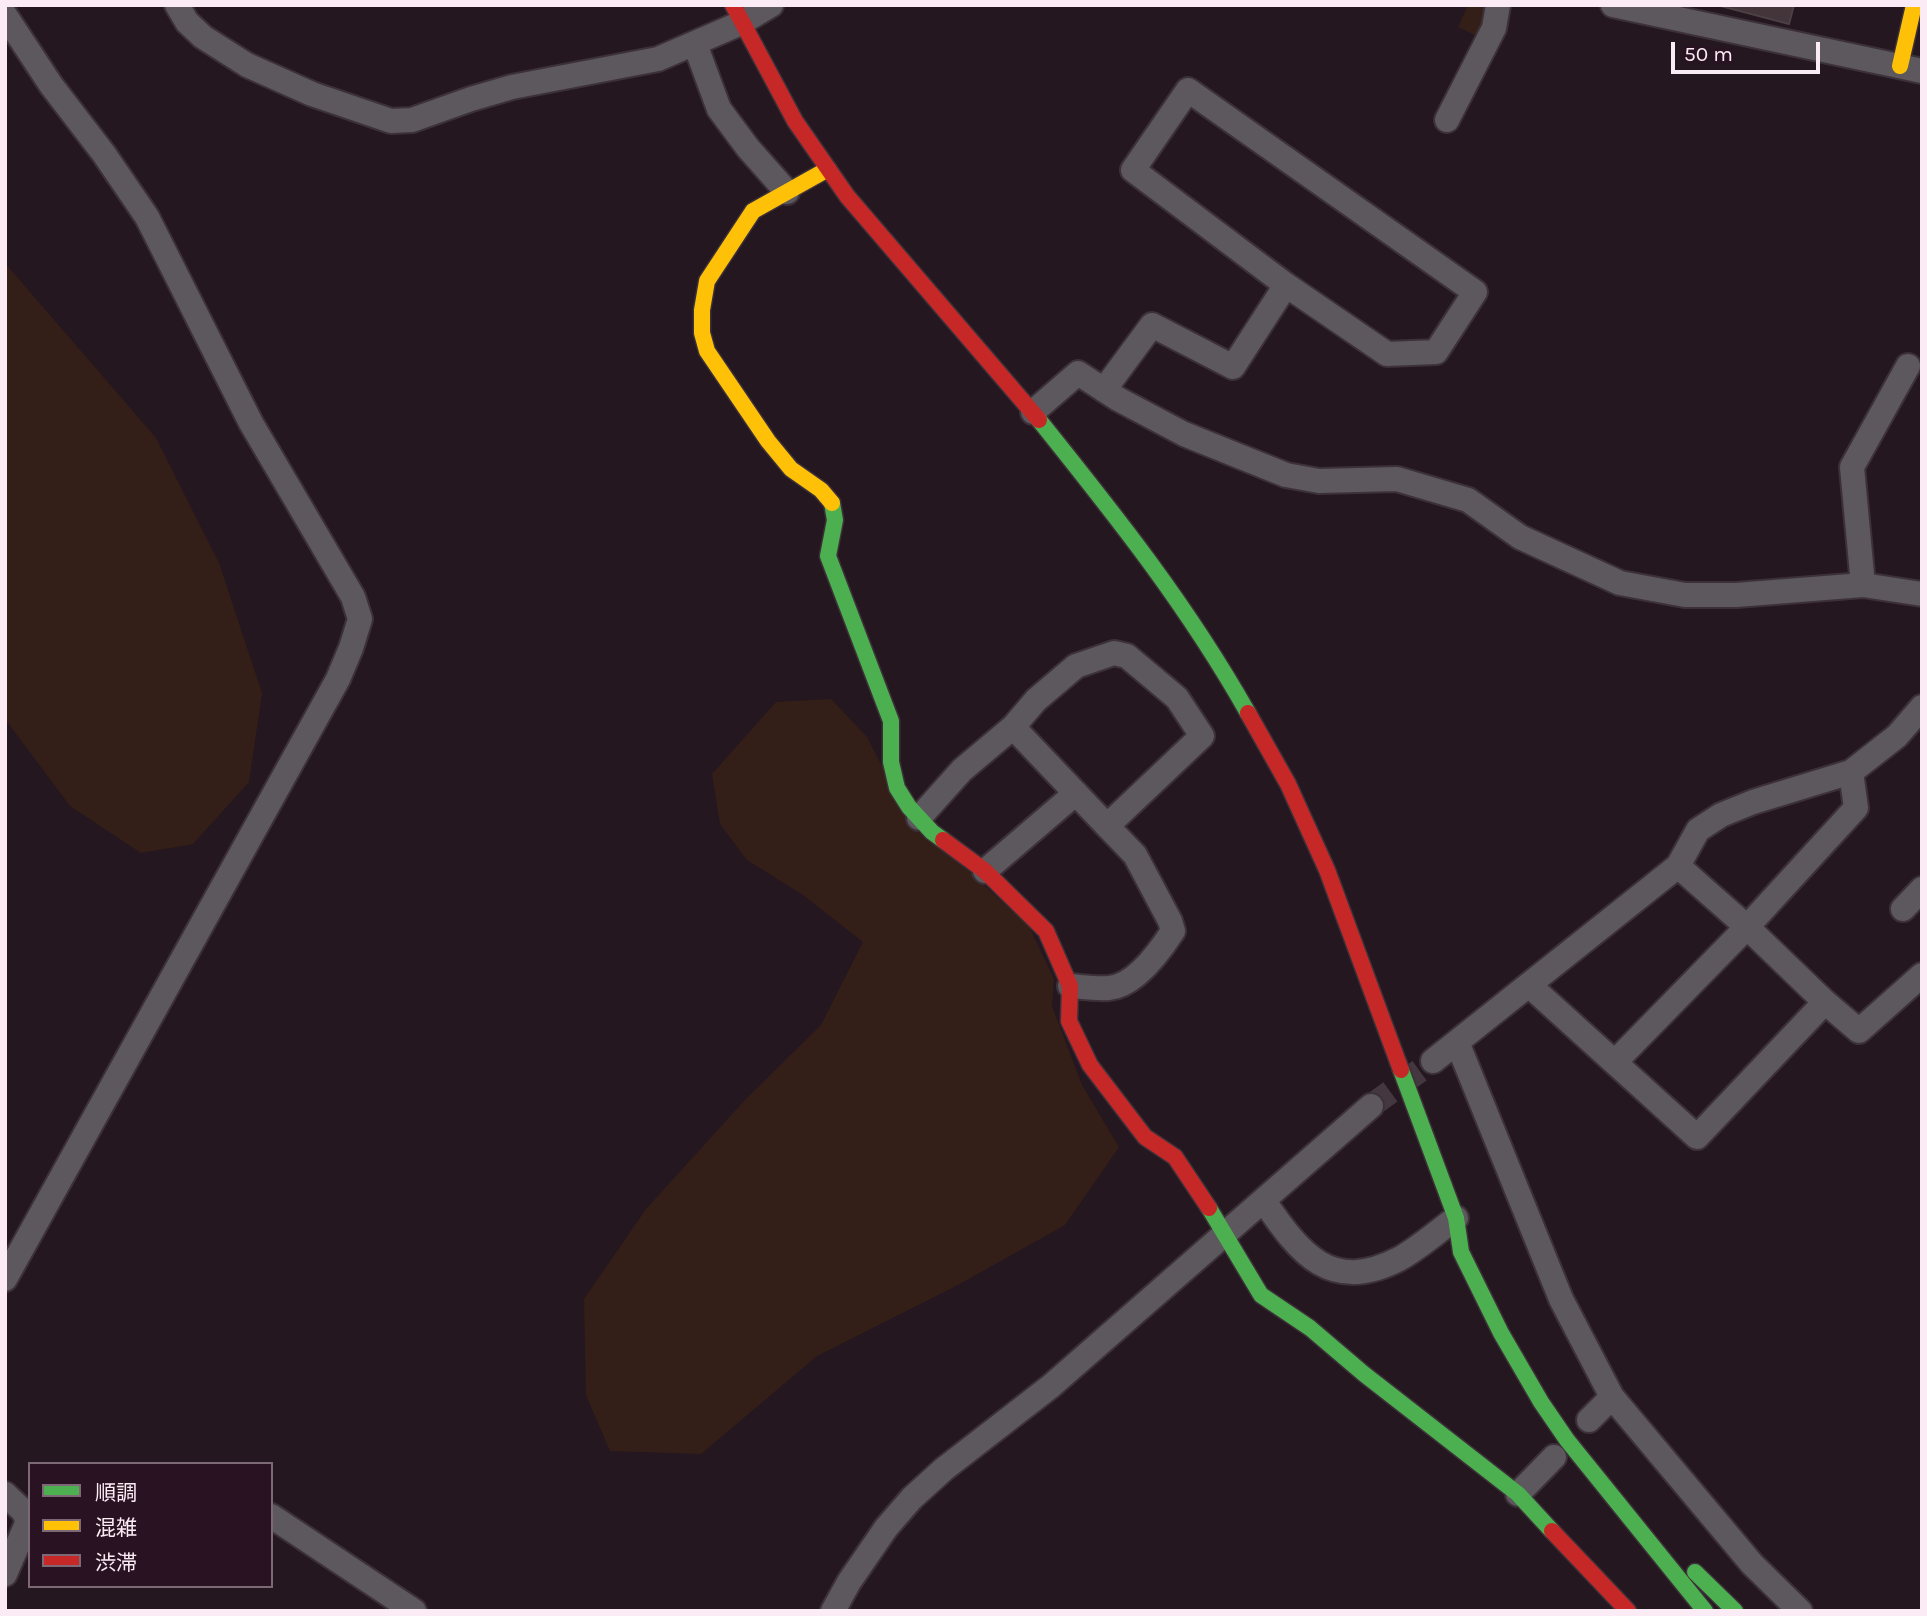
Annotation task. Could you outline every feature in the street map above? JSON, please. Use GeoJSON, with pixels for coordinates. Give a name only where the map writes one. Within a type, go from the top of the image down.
{"type":"FeatureCollection","features":[{"type":"Feature","properties":{"kind":"street"},"geometry":{"type":"LineString","coordinates":[[177,5],[187,22],[203,37],[247,65],[312,94],[391,121],[412,120],[512,88],[658,59],[695,44],[737,14],[771,5]]}},
{"type":"Feature","properties":{"kind":"street"},"geometry":{"type":"LineString","coordinates":[[1447,120],[1458,79],[1494,28],[1498,5]]}},
{"type":"Feature","properties":{"kind":"street"},"geometry":{"type":"LineString","coordinates":[[1614,5],[1911,69],[1914,5]]}},
{"type":"Feature","properties":{"kind":"street"},"geometry":{"type":"LineString","coordinates":[[737,14],[795,121],[828,169],[872,226],[1032,412],[1164,578],[1230,681],[1288,784],[1336,895],[1456,1218],[1461,1252],[1501,1333],[1541,1402],[1567,1440],[1705,1611]]}},
{"type":"Feature","properties":{"kind":"street"},"geometry":{"type":"LineString","coordinates":[[5,15],[51,85],[148,217],[251,423],[353,597],[360,618],[338,679],[5,1279]]}},
{"type":"Feature","properties":{"kind":"street"},"geometry":{"type":"LineString","coordinates":[[695,44],[719,109],[748,148],[787,192]]}},
{"type":"Feature","properties":{"kind":"street"},"geometry":{"type":"LineString","coordinates":[[1188,90],[1475,292],[1436,352],[1387,354],[1286,285],[1133,170],[1188,90]]}},
{"type":"Feature","properties":{"kind":"street"},"geometry":{"type":"LineString","coordinates":[[828,169],[753,211],[707,281],[702,310],[702,333],[707,351],[775,452],[796,475],[828,496],[834,506],[828,556],[891,721],[891,762],[897,788],[932,832],[985,871],[1046,930],[1070,986],[1069,1021],[1090,1065],[1145,1137],[1175,1157],[1225,1232],[1261,1295],[1310,1328],[1364,1374],[1518,1494],[1628,1611]]}},
{"type":"Feature","properties":{"kind":"street"},"geometry":{"type":"LineString","coordinates":[[1104,390],[1152,326],[1234,367],[1286,285]]}},
{"type":"Feature","properties":{"kind":"street"},"geometry":{"type":"LineString","coordinates":[[1863,585],[1852,467],[1908,366]]}},
{"type":"Feature","properties":{"kind":"street"},"geometry":{"type":"LineString","coordinates":[[1032,412],[1078,373],[1184,434],[1286,475],[1319,481],[1397,479],[1468,500],[1520,537],[1619,583],[1685,594],[1736,595],[1863,585],[1922,594]]}},
{"type":"Feature","properties":{"kind":"street"},"geometry":{"type":"LineString","coordinates":[[919,818],[962,770],[1013,727],[1036,700],[1076,666],[1114,653],[1127,656],[1177,698],[1202,736],[1107,826]]}},
{"type":"Feature","properties":{"kind":"street"},"geometry":{"type":"LineString","coordinates":[[1433,1060],[1678,866],[1698,830],[1721,815],[1753,802],[1851,772],[1897,736],[1922,707]]}},
{"type":"Feature","properties":{"kind":"street"},"geometry":{"type":"LineString","coordinates":[[1013,727],[1135,855],[1173,931],[1154,959],[1132,977],[1112,988],[1070,986]]}},
{"type":"Feature","properties":{"kind":"street"},"geometry":{"type":"LineString","coordinates":[[1615,1062],[1746,928],[1856,808],[1851,772]]}},
{"type":"Feature","properties":{"kind":"street"},"geometry":{"type":"LineString","coordinates":[[985,871],[1076,793]]}},
{"type":"Feature","properties":{"kind":"street"},"geometry":{"type":"LineString","coordinates":[[1678,866],[1859,1031],[1922,975]]}},
{"type":"Feature","properties":{"kind":"street"},"geometry":{"type":"LineString","coordinates":[[1903,909],[1922,889]]}},
{"type":"Feature","properties":{"kind":"street"},"geometry":{"type":"LineString","coordinates":[[1529,985],[1697,1137],[1825,1002]]}},
{"type":"Feature","properties":{"kind":"street"},"geometry":{"type":"LineString","coordinates":[[1457,1042],[1561,1299],[1612,1397],[1752,1564],[1800,1611]]}},
{"type":"Feature","properties":{"kind":"street"},"geometry":{"type":"LineString","coordinates":[[833,1611],[849,1582],[886,1528],[912,1498],[944,1469],[1051,1386],[1371,1106]]}},
{"type":"Feature","properties":{"kind":"street"},"geometry":{"type":"LineString","coordinates":[[1264,1201],[1302,1251],[1322,1266],[1344,1272],[1370,1272],[1401,1258],[1456,1218]]}},
{"type":"Feature","properties":{"kind":"street"},"geometry":{"type":"LineString","coordinates":[[1456,1218],[1476,1244]]}},
{"type":"Feature","properties":{"kind":"street"},"geometry":{"type":"LineString","coordinates":[[1612,1397],[1580,1418],[1590,1445],[1658,1533],[1735,1611]]}},
{"type":"Feature","properties":{"kind":"street"},"geometry":{"type":"LineString","coordinates":[[1518,1494],[1553,1457]]}},
{"type":"Feature","properties":{"kind":"street"},"geometry":{"type":"LineString","coordinates":[[5,1494],[23,1511],[28,1521],[28,1528],[5,1574]]}},
{"type":"Feature","properties":{"kind":"street"},"geometry":{"type":"LineString","coordinates":[[273,1517],[414,1611]]}},
{"type":"Feature","properties":{"kind":"shaded area"},"geometry":{"type":"Polygon","coordinates":[[[1468,5],[1492,5],[1481,38],[1458,27],[1468,5]]]}},
{"type":"Feature","properties":{"kind":"shaded area"},"geometry":{"type":"Polygon","coordinates":[[[5,263],[156,438],[219,563],[262,693],[249,782],[193,844],[141,853],[70,806],[5,719],[5,263]]]}},
{"type":"Feature","properties":{"kind":"shaded area"},"geometry":{"type":"Polygon","coordinates":[[[831,699],[867,737],[907,815],[1029,926],[1054,979],[1052,1006],[1082,1085],[1119,1147],[1065,1225],[958,1285],[817,1356],[701,1454],[610,1451],[586,1395],[584,1299],[646,1209],[744,1101],[821,1025],[863,942],[803,895],[747,860],[720,824],[712,774],[776,702],[831,699]]]}},
{"type":"Feature","properties":{"kind":"building"},"geometry":{"type":"Polygon","coordinates":[[[1717,5],[1794,5],[1789,24],[1717,5]]]}},
{"type":"Feature","properties":{"kind":"tunnel"},"geometry":{"type":"LineString","coordinates":[[1371,1106],[1433,1061]]}},
{"type":"Feature","properties":{"kind":"traffic: fast"},"geometry":{"type":"LineString","coordinates":[[1039,420],[1123,526],[1175,598],[1248,713]]}},
{"type":"Feature","properties":{"kind":"traffic: fast"},"geometry":{"type":"LineString","coordinates":[[832,503],[835,520],[828,556],[891,721],[891,762],[897,788],[909,807],[943,840]]}},
{"type":"Feature","properties":{"kind":"traffic: fast"},"geometry":{"type":"LineString","coordinates":[[1401,1070],[1456,1218],[1461,1252],[1501,1333],[1541,1402],[1567,1440],[1705,1611]]}},
{"type":"Feature","properties":{"kind":"traffic: fast"},"geometry":{"type":"LineString","coordinates":[[1209,1208],[1261,1295],[1310,1328],[1364,1374],[1518,1494],[1552,1531]]}},
{"type":"Feature","properties":{"kind":"traffic: fast"},"geometry":{"type":"LineString","coordinates":[[1695,1572],[1735,1611]]}},
{"type":"Feature","properties":{"kind":"traffic: slow"},"geometry":{"type":"LineString","coordinates":[[1900,66],[1914,5]]}},
{"type":"Feature","properties":{"kind":"traffic: slow"},"geometry":{"type":"LineString","coordinates":[[828,169],[753,211],[707,281],[702,310],[702,333],[707,351],[768,441],[791,469],[821,490],[832,503]]}},
{"type":"Feature","properties":{"kind":"traffic: jam"},"geometry":{"type":"LineString","coordinates":[[733,5],[795,121],[847,196],[1039,420]]}},
{"type":"Feature","properties":{"kind":"traffic: jam"},"geometry":{"type":"LineString","coordinates":[[1248,713],[1288,784],[1327,870],[1401,1070]]}},
{"type":"Feature","properties":{"kind":"traffic: jam"},"geometry":{"type":"LineString","coordinates":[[943,840],[985,871],[1046,931],[1070,986],[1069,1021],[1090,1065],[1145,1137],[1175,1157],[1209,1208]]}},
{"type":"Feature","properties":{"kind":"traffic: jam"},"geometry":{"type":"LineString","coordinates":[[1552,1531],[1628,1611]]}}]}
